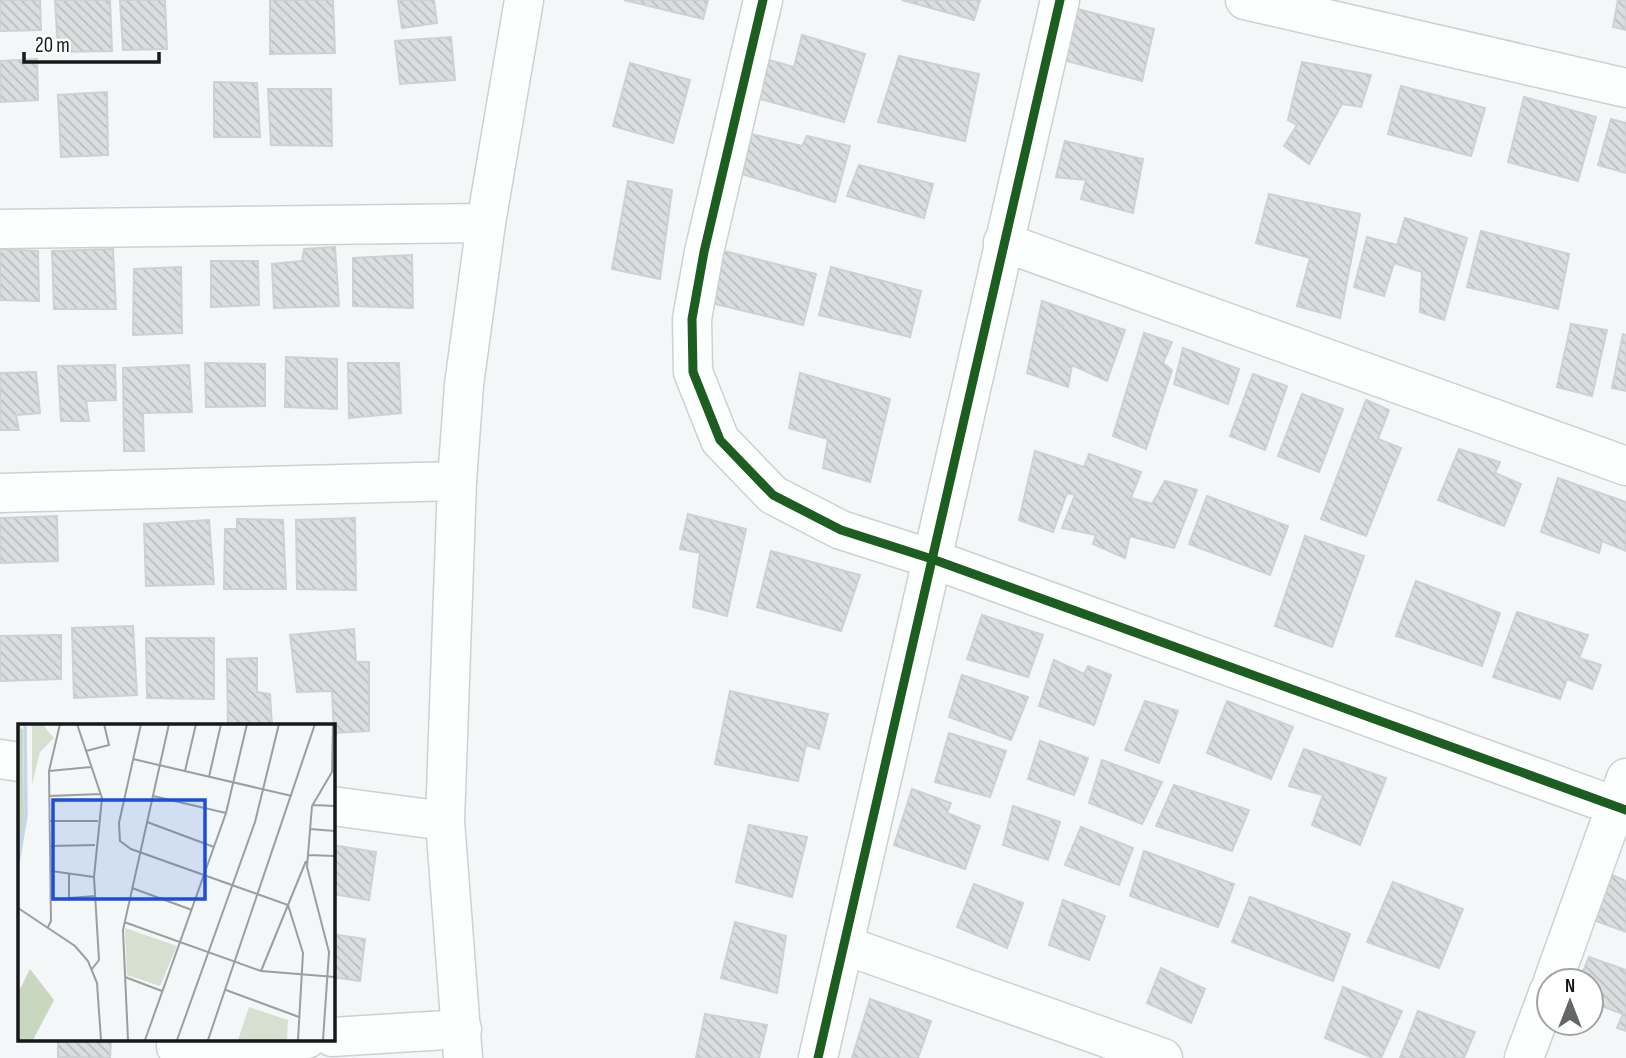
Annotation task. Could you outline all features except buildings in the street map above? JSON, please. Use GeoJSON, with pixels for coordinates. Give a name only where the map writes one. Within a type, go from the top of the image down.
{"type":"FeatureCollection","features":[{"type":"Feature","properties":{"kind":"street"},"geometry":{"type":"LineString","coordinates":[[334,1037],[462,1044],[445,821],[457,481],[464,385],[486,223],[524,0]]}},
{"type":"Feature","properties":{"kind":"street"},"geometry":{"type":"LineString","coordinates":[[763,0],[704,252],[692,319],[693,372],[720,440],[772,495],[841,530],[1623,798],[1558,967]]}},
{"type":"Feature","properties":{"kind":"street"},"geometry":{"type":"LineString","coordinates":[[818,1058],[1060,0]]}},
{"type":"Feature","properties":{"kind":"street"},"geometry":{"type":"LineString","coordinates":[[1245,0],[1626,88]]}},
{"type":"Feature","properties":{"kind":"street"},"geometry":{"type":"LineString","coordinates":[[0,229],[486,223]]}},
{"type":"Feature","properties":{"kind":"street"},"geometry":{"type":"LineString","coordinates":[[1003,242],[1626,466]]}},
{"type":"Feature","properties":{"kind":"street"},"geometry":{"type":"LineString","coordinates":[[0,493],[457,481]]}},
{"type":"Feature","properties":{"kind":"street"},"geometry":{"type":"LineString","coordinates":[[0,759],[18,762]]}},
{"type":"Feature","properties":{"kind":"street"},"geometry":{"type":"LineString","coordinates":[[334,806],[445,821]]}},
{"type":"Feature","properties":{"kind":"street"},"geometry":{"type":"LineString","coordinates":[[844,945],[1163,1058]]}},
{"type":"Feature","properties":{"kind":"street"},"geometry":{"type":"LineString","coordinates":[[1524,1058],[1535,1029]]}},
{"type":"Feature","properties":{"kind":"street"},"geometry":{"type":"LineString","coordinates":[[176,1040],[176,1047],[291,1040]]}},
{"type":"Feature","properties":{"kind":"cycle path"},"geometry":{"type":"LineString","coordinates":[[763,0],[704,252],[692,319],[693,372],[720,440],[773,495],[841,530],[932,559],[1626,810]]}},
{"type":"Feature","properties":{"kind":"cycle path"},"geometry":{"type":"LineString","coordinates":[[818,1058],[1060,0]]}}]}
